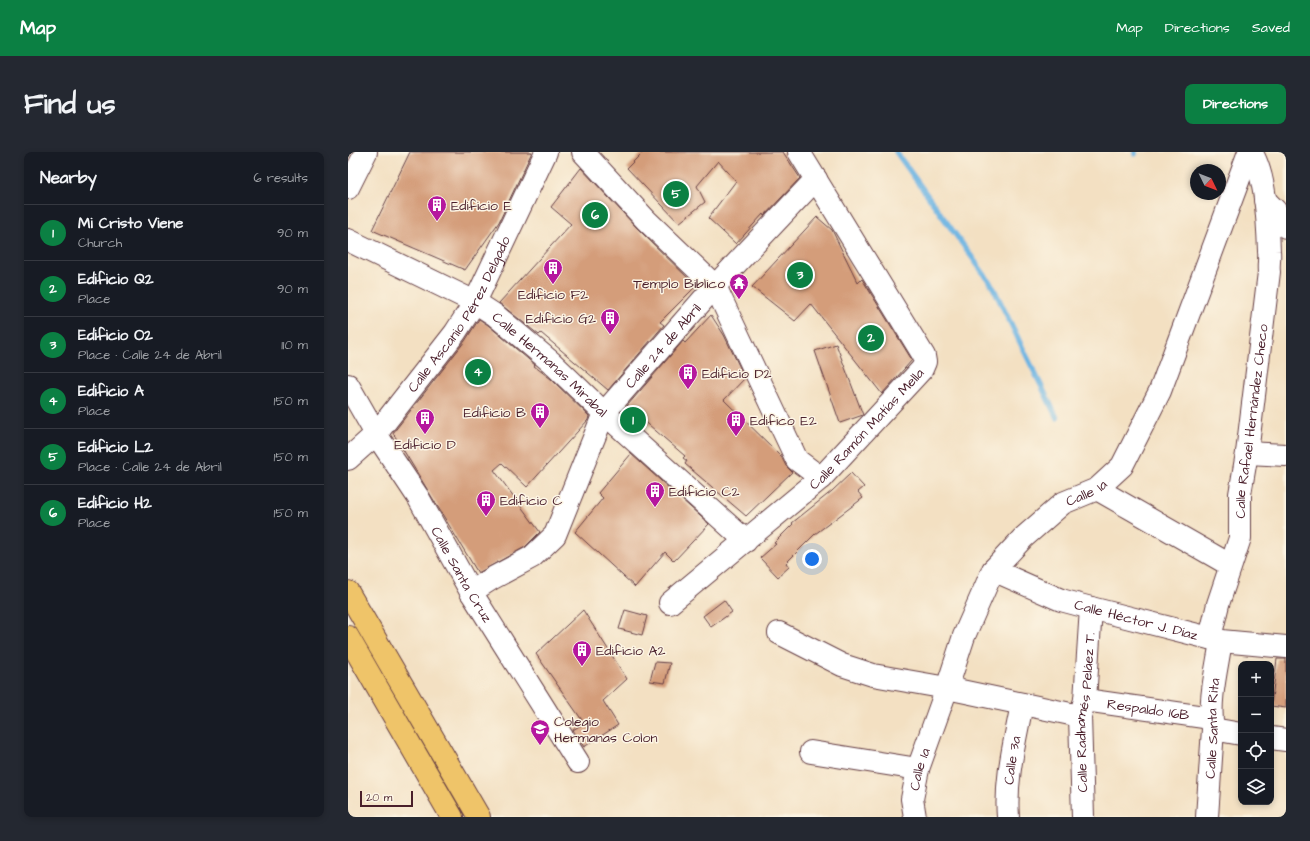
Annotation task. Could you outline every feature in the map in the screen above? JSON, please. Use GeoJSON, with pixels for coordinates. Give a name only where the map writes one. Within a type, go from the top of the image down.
{"type":"FeatureCollection","features":[{"type":"Feature","properties":{"kind":"main road"},"geometry":{"type":"LineString","coordinates":[[348,592],[479,817]]}},
{"type":"Feature","properties":{"kind":"main road"},"geometry":{"type":"LineString","coordinates":[[348,638],[452,817]]}},
{"type":"Feature","properties":{"kind":"street"},"geometry":{"type":"LineString","coordinates":[[348,188],[366,152]]}},
{"type":"Feature","properties":{"kind":"street","name":"Calle Ascanio Pérez Delgado"},"geometry":{"type":"LineString","coordinates":[[348,459],[376,434],[455,333],[474,302],[546,152]]}},
{"type":"Feature","properties":{"kind":"street"},"geometry":{"type":"LineString","coordinates":[[583,152],[646,220],[715,286],[797,460],[821,478]]}},
{"type":"Feature","properties":{"kind":"street","name":"Calle Ramón Matías Mella"},"geometry":{"type":"LineString","coordinates":[[670,603],[821,478],[922,369],[925,362],[924,356],[799,152]]}},
{"type":"Feature","properties":{"kind":"street"},"geometry":{"type":"LineString","coordinates":[[1250,152],[1258,164],[1265,200],[1275,210],[1286,227]]}},
{"type":"Feature","properties":{"kind":"street","name":"Calle 1a"},"geometry":{"type":"LineString","coordinates":[[915,817],[912,799],[918,769],[964,636],[993,570],[1023,538],[1063,503],[1097,490],[1122,466],[1160,391],[1250,152]]}},
{"type":"Feature","properties":{"kind":"street","name":"Calle 24 de Abril"},"geometry":{"type":"LineString","coordinates":[[471,592],[532,557],[555,535],[604,413],[715,286],[816,179]]}},
{"type":"Feature","properties":{"kind":"street","name":"Calle Rafael Hernández Checo"},"geometry":{"type":"LineString","coordinates":[[1216,639],[1218,604],[1240,538],[1240,494],[1247,453],[1269,272],[1265,200]]}},
{"type":"Feature","properties":{"kind":"street","name":"Calle Hermanas Mirabal"},"geometry":{"type":"LineString","coordinates":[[348,240],[474,302],[495,315],[551,362],[604,413],[746,541]]}},
{"type":"Feature","properties":{"kind":"street","name":"Calle Santa Cruz"},"geometry":{"type":"LineString","coordinates":[[348,385],[376,434],[418,497],[471,592],[578,762]]}},
{"type":"Feature","properties":{"kind":"street"},"geometry":{"type":"LineString","coordinates":[[1247,453],[1286,455]]}},
{"type":"Feature","properties":{"kind":"street"},"geometry":{"type":"LineString","coordinates":[[1097,490],[1230,565]]}},
{"type":"Feature","properties":{"kind":"street","name":"Calle Héctor J. Díaz"},"geometry":{"type":"LineString","coordinates":[[993,570],[1061,600],[1091,608],[1216,639],[1286,647]]}},
{"type":"Feature","properties":{"kind":"street","name":"Calle Radhamés Peláez T."},"geometry":{"type":"LineString","coordinates":[[1083,817],[1082,708],[1091,608]]}},
{"type":"Feature","properties":{"kind":"street","name":"Respaldo 16B"},"geometry":{"type":"LineString","coordinates":[[779,633],[842,665],[867,673],[1022,704],[1082,708],[1212,724],[1238,733]]}},
{"type":"Feature","properties":{"kind":"street","name":"Calle Santa Rita"},"geometry":{"type":"LineString","coordinates":[[1207,817],[1216,639]]}},
{"type":"Feature","properties":{"kind":"street","name":"Calle 3a"},"geometry":{"type":"LineString","coordinates":[[1008,817],[1008,779],[1022,704]]}},
{"type":"Feature","properties":{"kind":"street"},"geometry":{"type":"LineString","coordinates":[[1274,738],[1286,740]]}},
{"type":"Feature","properties":{"kind":"street"},"geometry":{"type":"LineString","coordinates":[[811,752],[918,769]]}},
{"type":"Feature","properties":{"kind":"building","name":"Edificio E"},"geometry":{"type":"Polygon","coordinates":[[[410,152],[532,152],[499,222],[465,270],[372,230],[410,152]]]}},
{"type":"Feature","properties":{"kind":"building"},"geometry":{"type":"Polygon","coordinates":[[[643,152],[783,152],[800,178],[764,216],[763,214],[736,244],[708,218],[736,181],[718,161],[697,186],[705,202],[679,223],[627,168],[643,152]]]}},
{"type":"Feature","properties":{"kind":"building"},"geometry":{"type":"Polygon","coordinates":[[[581,168],[637,228],[696,286],[660,322],[664,325],[608,390],[541,333],[539,335],[499,303],[571,224],[551,207],[581,168]]]}},
{"type":"Feature","properties":{"kind":"building"},"geometry":{"type":"Polygon","coordinates":[[[817,217],[832,230],[858,283],[862,279],[912,360],[882,394],[811,304],[795,321],[752,287],[817,217]]]}},
{"type":"Feature","properties":{"kind":"building"},"geometry":{"type":"Polygon","coordinates":[[[711,315],[724,335],[745,378],[724,400],[781,456],[786,466],[792,472],[746,516],[685,464],[687,461],[683,458],[685,456],[627,406],[683,341],[685,343],[711,315]]]}},
{"type":"Feature","properties":{"kind":"building"},"geometry":{"type":"Polygon","coordinates":[[[479,319],[551,379],[589,416],[588,420],[527,487],[502,463],[494,470],[540,532],[525,547],[478,573],[393,433],[465,341],[479,319]]]}},
{"type":"Feature","properties":{"kind":"building"},"geometry":{"type":"Polygon","coordinates":[[[836,344],[863,415],[840,423],[815,351],[836,344]]]}},
{"type":"Feature","properties":{"kind":"building"},"geometry":{"type":"Polygon","coordinates":[[[631,454],[709,524],[674,561],[665,552],[635,587],[575,532],[603,498],[598,493],[631,454]]]}},
{"type":"Feature","properties":{"kind":"building"},"geometry":{"type":"Polygon","coordinates":[[[851,473],[864,487],[858,492],[863,498],[815,534],[786,563],[789,567],[778,577],[760,558],[776,544],[774,543],[793,524],[792,523],[832,491],[851,473]]]}},
{"type":"Feature","properties":{"kind":"building"},"geometry":{"type":"Polygon","coordinates":[[[724,600],[732,612],[711,627],[703,616],[724,600]]]}},
{"type":"Feature","properties":{"kind":"building","name":"Edificio A2"},"geometry":{"type":"Polygon","coordinates":[[[583,610],[627,679],[603,701],[618,725],[584,747],[573,730],[584,723],[536,654],[583,610]]]}},
{"type":"Feature","properties":{"kind":"building"},"geometry":{"type":"Polygon","coordinates":[[[625,610],[647,616],[642,635],[619,629],[625,610]]]}},
{"type":"Feature","properties":{"kind":"building"},"geometry":{"type":"Polygon","coordinates":[[[1277,659],[1286,659],[1286,708],[1274,706],[1274,682],[1277,659]]]}},
{"type":"Feature","properties":{"kind":"building"},"geometry":{"type":"Polygon","coordinates":[[[655,662],[670,663],[665,683],[650,681],[655,662]]]}},
{"type":"Feature","properties":{"kind":"waterway"},"geometry":{"type":"LineString","coordinates":[[896,152],[992,285],[1057,418]]}},
{"type":"Feature","properties":{"kind":"place","name":"Edificio L2"},"geometry":{"type":"Point","coordinates":[676,194]}},
{"type":"Feature","properties":{"kind":"place","name":"Edificio H2"},"geometry":{"type":"Point","coordinates":[595,215]}},
{"type":"Feature","properties":{"kind":"place","name":"Edificio E"},"geometry":{"type":"Point","coordinates":[437,222]}},
{"type":"Feature","properties":{"kind":"place","name":"Edificio O2"},"geometry":{"type":"Point","coordinates":[800,275]}},
{"type":"Feature","properties":{"kind":"place","name":"Edificio F2"},"geometry":{"type":"Point","coordinates":[553,285]}},
{"type":"Feature","properties":{"kind":"place","name":"Templo Biblico"},"geometry":{"type":"Point","coordinates":[739,300]}},
{"type":"Feature","properties":{"kind":"place","name":"Edificio G2"},"geometry":{"type":"Point","coordinates":[610,335]}},
{"type":"Feature","properties":{"kind":"place","name":"Edificio Q2"},"geometry":{"type":"Point","coordinates":[871,338]}},
{"type":"Feature","properties":{"kind":"place","name":"Edificio A"},"geometry":{"type":"Point","coordinates":[478,372]}},
{"type":"Feature","properties":{"kind":"place","name":"Edificio D2"},"geometry":{"type":"Point","coordinates":[688,390]}},
{"type":"Feature","properties":{"kind":"place","name":"Mi Cristo Viene"},"geometry":{"type":"Point","coordinates":[633,420]}},
{"type":"Feature","properties":{"kind":"place","name":"Edificio B"},"geometry":{"type":"Point","coordinates":[540,429]}},
{"type":"Feature","properties":{"kind":"place","name":"Edificio D"},"geometry":{"type":"Point","coordinates":[425,435]}},
{"type":"Feature","properties":{"kind":"place","name":"Edifico E2"},"geometry":{"type":"Point","coordinates":[736,437]}},
{"type":"Feature","properties":{"kind":"place","name":"Edificio C2"},"geometry":{"type":"Point","coordinates":[655,508]}},
{"type":"Feature","properties":{"kind":"place","name":"Edificio C"},"geometry":{"type":"Point","coordinates":[486,517]}},
{"type":"Feature","properties":{"kind":"place","name":"Edificio A2"},"geometry":{"type":"Point","coordinates":[582,667]}},
{"type":"Feature","properties":{"kind":"place","name":"Colegio Hermanas Colon"},"geometry":{"type":"Point","coordinates":[540,746]}}]}
